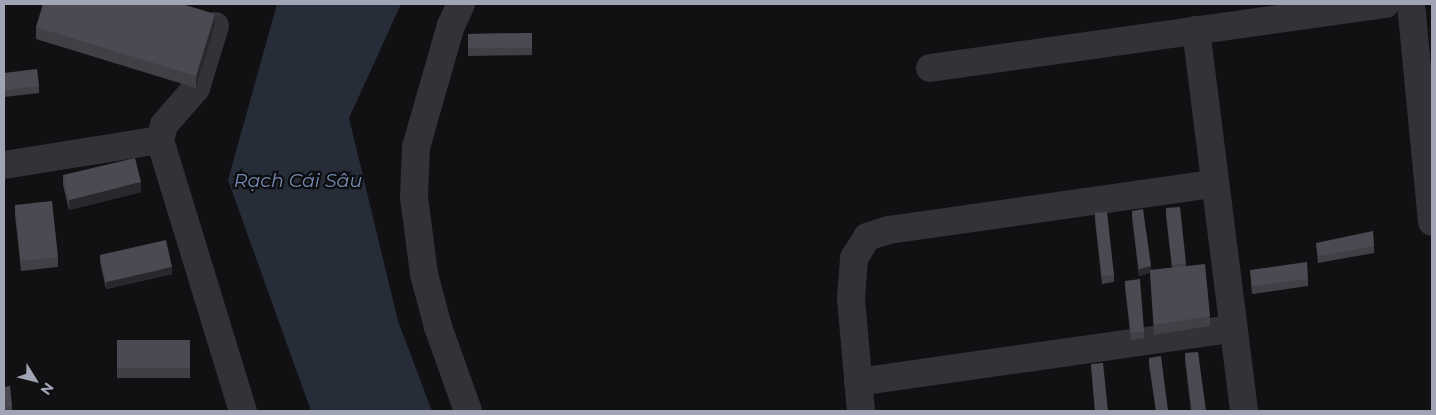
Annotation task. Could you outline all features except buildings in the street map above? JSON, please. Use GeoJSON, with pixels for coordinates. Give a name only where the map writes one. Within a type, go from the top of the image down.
{"type":"FeatureCollection","features":[{"type":"Feature","properties":{"kind":"street"},"geometry":{"type":"LineString","coordinates":[[461,4],[451,25],[416,147],[414,197],[424,274],[438,327],[468,411]]}},
{"type":"Feature","properties":{"kind":"street"},"geometry":{"type":"LineString","coordinates":[[930,68],[1386,4]]}},
{"type":"Feature","properties":{"kind":"street"},"geometry":{"type":"LineString","coordinates":[[1411,4],[1432,222]]}},
{"type":"Feature","properties":{"kind":"street"},"geometry":{"type":"LineString","coordinates":[[215,26],[196,88],[164,126],[160,140],[243,411]]}},
{"type":"Feature","properties":{"kind":"street"},"geometry":{"type":"LineString","coordinates":[[1196,30],[1213,184],[1244,411]]}},
{"type":"Feature","properties":{"kind":"street"},"geometry":{"type":"LineString","coordinates":[[4,165],[160,140]]}},
{"type":"Feature","properties":{"kind":"street"},"geometry":{"type":"LineString","coordinates":[[861,411],[850,298],[854,258],[867,237],[889,230],[1213,184]]}},
{"type":"Feature","properties":{"kind":"street"},"geometry":{"type":"LineString","coordinates":[[858,382],[1232,329]]}},
{"type":"Feature","properties":{"kind":"water","name":"Rạch Cái Sâu"},"geometry":{"type":"Polygon","coordinates":[[[277,4],[401,4],[349,118],[398,321],[432,411],[311,411],[228,180],[277,4]]]}}]}
